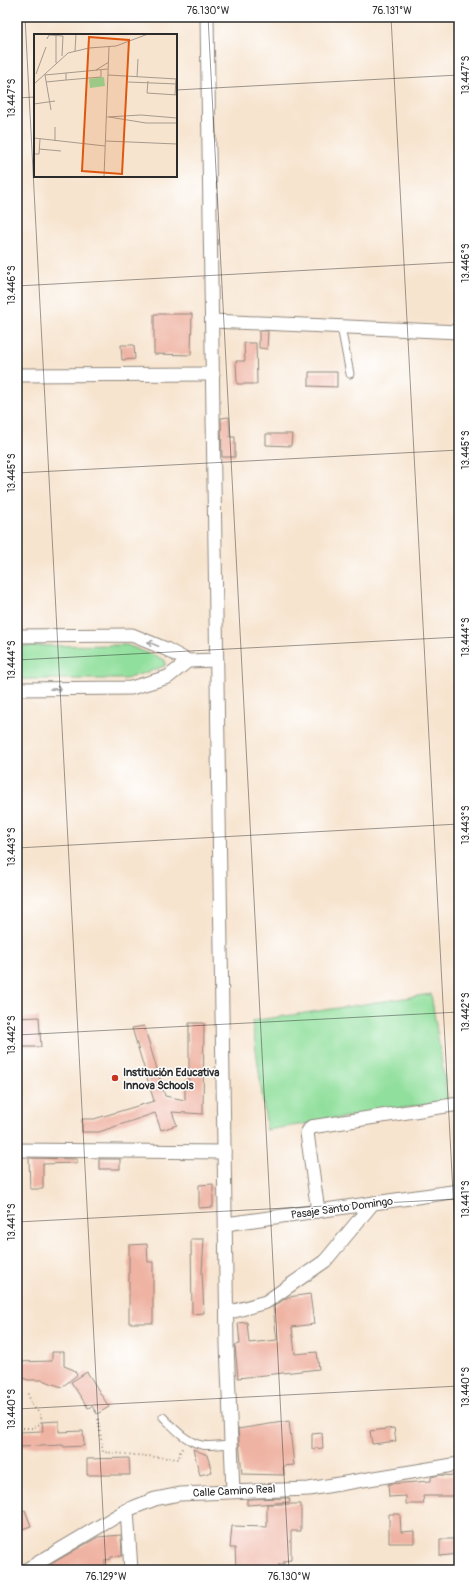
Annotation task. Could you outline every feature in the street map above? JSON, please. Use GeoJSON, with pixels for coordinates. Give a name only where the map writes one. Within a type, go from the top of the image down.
{"type":"FeatureCollection","features":[{"type":"Feature","properties":{"kind":"street"},"geometry":{"type":"LineString","coordinates":[[208,17],[224,1152],[227,1313],[233,1491]]}},
{"type":"Feature","properties":{"kind":"street"},"geometry":{"type":"LineString","coordinates":[[213,321],[459,332]]}},
{"type":"Feature","properties":{"kind":"street"},"geometry":{"type":"LineString","coordinates":[[17,375],[213,374]]}},
{"type":"Feature","properties":{"kind":"street"},"geometry":{"type":"LineString","coordinates":[[17,636],[132,635],[166,649],[188,661],[217,660]]}},
{"type":"Feature","properties":{"kind":"street"},"geometry":{"type":"LineString","coordinates":[[17,689],[131,688],[168,677],[188,661]]}},
{"type":"Feature","properties":{"kind":"street"},"geometry":{"type":"LineString","coordinates":[[318,1211],[307,1133],[311,1127],[459,1104]]}},
{"type":"Feature","properties":{"kind":"street"},"geometry":{"type":"LineString","coordinates":[[17,1150],[224,1152]]}},
{"type":"Feature","properties":{"kind":"street","name":"Pasaje Santo Domingo"},"geometry":{"type":"LineString","coordinates":[[226,1224],[459,1191]]}},
{"type":"Feature","properties":{"kind":"street"},"geometry":{"type":"LineString","coordinates":[[227,1313],[266,1302],[326,1261],[373,1203]]}},
{"type":"Feature","properties":{"kind":"street","name":"Calle Camino Real"},"geometry":{"type":"LineString","coordinates":[[26,1570],[127,1510],[155,1499],[180,1494],[309,1488],[459,1464]]}},
{"type":"Feature","properties":{"kind":"street"},"geometry":{"type":"LineString","coordinates":[[127,1510],[131,1570]]}},
{"type":"Feature","properties":{"kind":"lane"},"geometry":{"type":"LineString","coordinates":[[341,327],[350,374]]}},
{"type":"Feature","properties":{"kind":"lane"},"geometry":{"type":"LineString","coordinates":[[163,1417],[181,1435],[203,1445],[231,1444]]}},
{"type":"Feature","properties":{"kind":"path"},"geometry":{"type":"LineString","coordinates":[[20,1428],[33,1428],[41,1423],[42,1414],[31,1404],[28,1391]]}},
{"type":"Feature","properties":{"kind":"path"},"geometry":{"type":"LineString","coordinates":[[98,1419],[103,1452],[179,1459],[180,1452],[188,1439]]}},
{"type":"Feature","properties":{"kind":"green space"},"geometry":{"type":"Polygon","coordinates":[[[127,645],[165,660],[165,666],[126,679],[17,679],[17,646],[127,645]]]}},
{"type":"Feature","properties":{"kind":"green space"},"geometry":{"type":"Polygon","coordinates":[[[431,994],[448,1101],[267,1130],[252,1021],[431,994]]]}},
{"type":"Feature","properties":{"kind":"building"},"geometry":{"type":"Polygon","coordinates":[[[154,314],[192,314],[191,355],[154,354],[154,314]]]}},
{"type":"Feature","properties":{"kind":"building"},"geometry":{"type":"Polygon","coordinates":[[[259,331],[268,331],[267,349],[259,348],[259,331]]]}},
{"type":"Feature","properties":{"kind":"building"},"geometry":{"type":"Polygon","coordinates":[[[244,343],[256,343],[257,384],[237,384],[236,361],[245,361],[244,343]]]}},
{"type":"Feature","properties":{"kind":"building"},"geometry":{"type":"Polygon","coordinates":[[[121,345],[134,345],[135,359],[122,360],[121,345]]]}},
{"type":"Feature","properties":{"kind":"building"},"geometry":{"type":"Polygon","coordinates":[[[309,372],[337,372],[337,387],[309,386],[309,372]]]}},
{"type":"Feature","properties":{"kind":"building"},"geometry":{"type":"Polygon","coordinates":[[[229,417],[230,437],[235,437],[235,457],[222,457],[221,418],[229,417]]]}},
{"type":"Feature","properties":{"kind":"building"},"geometry":{"type":"Polygon","coordinates":[[[266,434],[292,434],[291,446],[266,445],[266,434]]]}},
{"type":"Feature","properties":{"kind":"building"},"geometry":{"type":"Polygon","coordinates":[[[39,1017],[41,1047],[17,1047],[17,1018],[39,1017]]]}},
{"type":"Feature","properties":{"kind":"building"},"geometry":{"type":"Polygon","coordinates":[[[189,1023],[204,1023],[203,1114],[172,1112],[177,1125],[161,1130],[155,1113],[99,1132],[82,1132],[82,1119],[94,1119],[154,1101],[132,1028],[144,1026],[165,1096],[185,1100],[185,1080],[189,1080],[189,1023]]]}},
{"type":"Feature","properties":{"kind":"building"},"geometry":{"type":"Polygon","coordinates":[[[29,1158],[77,1159],[77,1163],[43,1164],[43,1189],[30,1189],[29,1158]]]}},
{"type":"Feature","properties":{"kind":"building"},"geometry":{"type":"Polygon","coordinates":[[[99,1159],[120,1159],[120,1169],[99,1169],[99,1159]]]}},
{"type":"Feature","properties":{"kind":"building"},"geometry":{"type":"Polygon","coordinates":[[[213,1184],[213,1207],[199,1208],[199,1185],[213,1184]]]}},
{"type":"Feature","properties":{"kind":"building"},"geometry":{"type":"Polygon","coordinates":[[[191,1239],[204,1239],[202,1272],[204,1313],[192,1314],[191,1239]]]}},
{"type":"Feature","properties":{"kind":"building"},"geometry":{"type":"Polygon","coordinates":[[[147,1244],[148,1262],[153,1262],[153,1323],[129,1323],[129,1245],[147,1244]]]}},
{"type":"Feature","properties":{"kind":"building"},"geometry":{"type":"Polygon","coordinates":[[[310,1294],[314,1324],[292,1327],[295,1354],[317,1352],[319,1369],[238,1378],[235,1345],[240,1344],[238,1323],[247,1322],[249,1343],[277,1340],[273,1307],[288,1297],[310,1294]]]}},
{"type":"Feature","properties":{"kind":"building"},"geometry":{"type":"Polygon","coordinates":[[[52,1352],[64,1352],[64,1366],[74,1370],[77,1375],[62,1387],[42,1380],[28,1380],[17,1376],[17,1362],[52,1361],[52,1352]]]}},
{"type":"Feature","properties":{"kind":"building"},"geometry":{"type":"Polygon","coordinates":[[[87,1372],[109,1407],[97,1414],[92,1406],[88,1408],[71,1382],[87,1372]]]}},
{"type":"Feature","properties":{"kind":"building"},"geometry":{"type":"Polygon","coordinates":[[[59,1421],[59,1432],[83,1431],[84,1446],[64,1447],[63,1445],[20,1447],[19,1432],[43,1431],[42,1422],[59,1421]]]}},
{"type":"Feature","properties":{"kind":"building"},"geometry":{"type":"Polygon","coordinates":[[[289,1421],[294,1465],[283,1466],[284,1475],[242,1474],[238,1429],[289,1421]]]}},
{"type":"Feature","properties":{"kind":"building"},"geometry":{"type":"Polygon","coordinates":[[[394,1428],[396,1441],[372,1444],[370,1431],[394,1428]]]}},
{"type":"Feature","properties":{"kind":"building"},"geometry":{"type":"Polygon","coordinates":[[[322,1433],[323,1448],[312,1449],[312,1434],[322,1433]]]}},
{"type":"Feature","properties":{"kind":"building"},"geometry":{"type":"Polygon","coordinates":[[[193,1449],[207,1455],[212,1472],[200,1475],[193,1449]]]}},
{"type":"Feature","properties":{"kind":"building"},"geometry":{"type":"Polygon","coordinates":[[[129,1458],[130,1475],[87,1475],[87,1459],[129,1458]]]}},
{"type":"Feature","properties":{"kind":"building"},"geometry":{"type":"Polygon","coordinates":[[[439,1475],[459,1476],[459,1496],[423,1496],[424,1504],[406,1504],[406,1496],[389,1497],[388,1484],[431,1481],[431,1477],[439,1475]]]}},
{"type":"Feature","properties":{"kind":"building"},"geometry":{"type":"Polygon","coordinates":[[[289,1498],[290,1502],[247,1505],[247,1499],[289,1498]]]}},
{"type":"Feature","properties":{"kind":"building"},"geometry":{"type":"Polygon","coordinates":[[[267,1504],[301,1504],[301,1531],[291,1531],[291,1560],[284,1561],[284,1564],[279,1564],[279,1570],[236,1570],[235,1548],[230,1548],[232,1526],[267,1527],[267,1504]]]}},
{"type":"Feature","properties":{"kind":"building"},"geometry":{"type":"Polygon","coordinates":[[[25,1510],[31,1526],[19,1530],[17,1525],[17,1514],[25,1510]]]}},
{"type":"Feature","properties":{"kind":"building"},"geometry":{"type":"Polygon","coordinates":[[[389,1514],[400,1514],[401,1532],[414,1531],[414,1543],[389,1543],[389,1514]]]}},
{"type":"Feature","properties":{"kind":"building"},"geometry":{"type":"Polygon","coordinates":[[[121,1535],[122,1556],[111,1557],[111,1559],[105,1560],[105,1570],[45,1570],[44,1568],[98,1537],[121,1535]]]}},
{"type":"Feature","properties":{"kind":"building"},"geometry":{"type":"Polygon","coordinates":[[[440,1539],[459,1539],[459,1554],[440,1556],[440,1539]]]}},
{"type":"Feature","properties":{"kind":"place","name":"Institución Educativa Innova Schools"},"geometry":{"type":"Point","coordinates":[115,1078]}}]}
